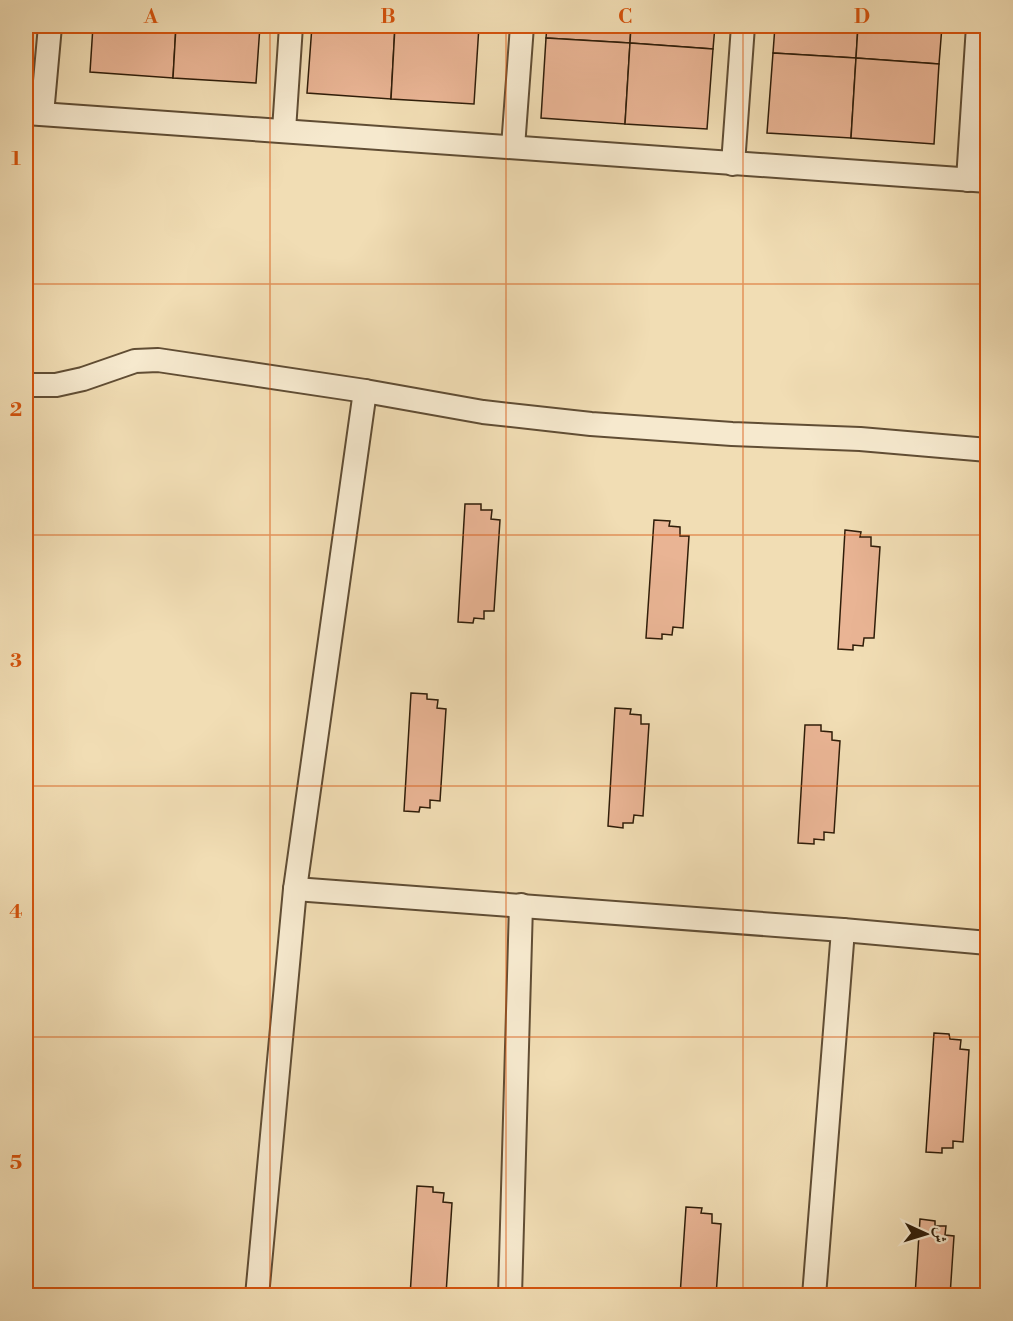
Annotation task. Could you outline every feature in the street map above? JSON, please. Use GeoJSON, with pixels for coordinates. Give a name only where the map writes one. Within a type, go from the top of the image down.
{"type":"FeatureCollection","features":[{"type":"Feature","properties":{"kind":"street"},"geometry":{"type":"LineString","coordinates":[[50,26],[34,113],[978,181],[978,26]]}},
{"type":"Feature","properties":{"kind":"street"},"geometry":{"type":"LineString","coordinates":[[284,130],[291,26]]}},
{"type":"Feature","properties":{"kind":"street"},"geometry":{"type":"LineString","coordinates":[[513,147],[522,26]]}},
{"type":"Feature","properties":{"kind":"street"},"geometry":{"type":"LineString","coordinates":[[733,164],[743,26]]}},
{"type":"Feature","properties":{"kind":"street"},"geometry":{"type":"LineString","coordinates":[[26,385],[56,385],[83,379],[135,361],[158,360],[366,391],[483,412],[591,424],[732,434],[860,439],[987,450]]}},
{"type":"Feature","properties":{"kind":"street"},"geometry":{"type":"LineString","coordinates":[[256,1296],[295,889],[366,391]]}},
{"type":"Feature","properties":{"kind":"street"},"geometry":{"type":"LineString","coordinates":[[295,889],[987,943]]}},
{"type":"Feature","properties":{"kind":"street"},"geometry":{"type":"LineString","coordinates":[[510,1296],[521,905]]}},
{"type":"Feature","properties":{"kind":"street"},"geometry":{"type":"LineString","coordinates":[[814,1296],[843,930]]}},
{"type":"Feature","properties":{"kind":"building"},"geometry":{"type":"Polygon","coordinates":[[[93,26],[176,26],[173,78],[90,72],[93,26]]]}},
{"type":"Feature","properties":{"kind":"building"},"geometry":{"type":"Polygon","coordinates":[[[176,26],[260,26],[256,83],[173,78],[176,26]]]}},
{"type":"Feature","properties":{"kind":"building"},"geometry":{"type":"Polygon","coordinates":[[[312,26],[395,26],[391,99],[307,93],[312,26]]]}},
{"type":"Feature","properties":{"kind":"building"},"geometry":{"type":"Polygon","coordinates":[[[395,26],[479,26],[474,104],[391,99],[395,26]]]}},
{"type":"Feature","properties":{"kind":"building"},"geometry":{"type":"Polygon","coordinates":[[[547,26],[631,26],[630,43],[546,38],[547,26]]]}},
{"type":"Feature","properties":{"kind":"building"},"geometry":{"type":"Polygon","coordinates":[[[631,26],[715,26],[713,49],[630,43],[631,26]]]}},
{"type":"Feature","properties":{"kind":"building"},"geometry":{"type":"Polygon","coordinates":[[[775,26],[858,26],[856,58],[773,53],[775,26]]]}},
{"type":"Feature","properties":{"kind":"building"},"geometry":{"type":"Polygon","coordinates":[[[858,26],[942,26],[939,64],[856,58],[858,26]]]}},
{"type":"Feature","properties":{"kind":"building"},"geometry":{"type":"Polygon","coordinates":[[[546,38],[630,43],[625,124],[541,118],[546,38]]]}},
{"type":"Feature","properties":{"kind":"building"},"geometry":{"type":"Polygon","coordinates":[[[630,43],[713,49],[707,129],[625,124],[630,43]]]}},
{"type":"Feature","properties":{"kind":"building"},"geometry":{"type":"Polygon","coordinates":[[[773,53],[856,58],[851,138],[767,133],[773,53]]]}},
{"type":"Feature","properties":{"kind":"building"},"geometry":{"type":"Polygon","coordinates":[[[856,58],[939,64],[934,144],[851,138],[856,58]]]}},
{"type":"Feature","properties":{"kind":"building"},"geometry":{"type":"Polygon","coordinates":[[[465,504],[481,504],[481,510],[492,510],[491,519],[500,520],[494,611],[484,611],[484,619],[474,618],[473,623],[458,622],[465,504]]]}},
{"type":"Feature","properties":{"kind":"building"},"geometry":{"type":"Polygon","coordinates":[[[654,520],[670,521],[669,526],[680,527],[680,536],[689,536],[683,628],[673,627],[672,635],[662,634],[662,639],[646,638],[654,520]]]}},
{"type":"Feature","properties":{"kind":"building"},"geometry":{"type":"Polygon","coordinates":[[[845,530],[861,532],[860,537],[871,537],[871,546],[880,547],[874,638],[864,638],[863,646],[853,645],[853,650],[838,649],[845,530]]]}},
{"type":"Feature","properties":{"kind":"building"},"geometry":{"type":"Polygon","coordinates":[[[411,693],[427,694],[427,699],[438,700],[437,708],[446,709],[440,801],[430,800],[430,808],[420,807],[419,812],[404,811],[411,693]]]}},
{"type":"Feature","properties":{"kind":"building"},"geometry":{"type":"Polygon","coordinates":[[[615,708],[631,709],[630,714],[641,715],[641,724],[649,724],[643,816],[634,815],[633,823],[623,823],[623,828],[608,826],[615,708]]]}},
{"type":"Feature","properties":{"kind":"building"},"geometry":{"type":"Polygon","coordinates":[[[805,725],[821,725],[821,731],[832,732],[832,740],[840,741],[834,833],[824,832],[824,840],[814,839],[814,844],[798,843],[805,725]]]}},
{"type":"Feature","properties":{"kind":"building"},"geometry":{"type":"Polygon","coordinates":[[[934,1033],[949,1034],[950,1039],[961,1040],[960,1049],[969,1050],[963,1142],[953,1141],[953,1148],[942,1148],[942,1153],[926,1152],[934,1033]]]}},
{"type":"Feature","properties":{"kind":"building"},"geometry":{"type":"Polygon","coordinates":[[[417,1186],[433,1187],[433,1192],[444,1193],[443,1202],[452,1203],[446,1294],[410,1296],[417,1186]]]}},
{"type":"Feature","properties":{"kind":"building"},"geometry":{"type":"Polygon","coordinates":[[[686,1207],[702,1208],[701,1213],[712,1214],[712,1223],[721,1224],[716,1296],[680,1296],[686,1207]]]}},
{"type":"Feature","properties":{"kind":"building"},"geometry":{"type":"Polygon","coordinates":[[[920,1219],[935,1221],[935,1226],[946,1226],[945,1235],[954,1236],[950,1296],[915,1296],[920,1219]]]}}]}
